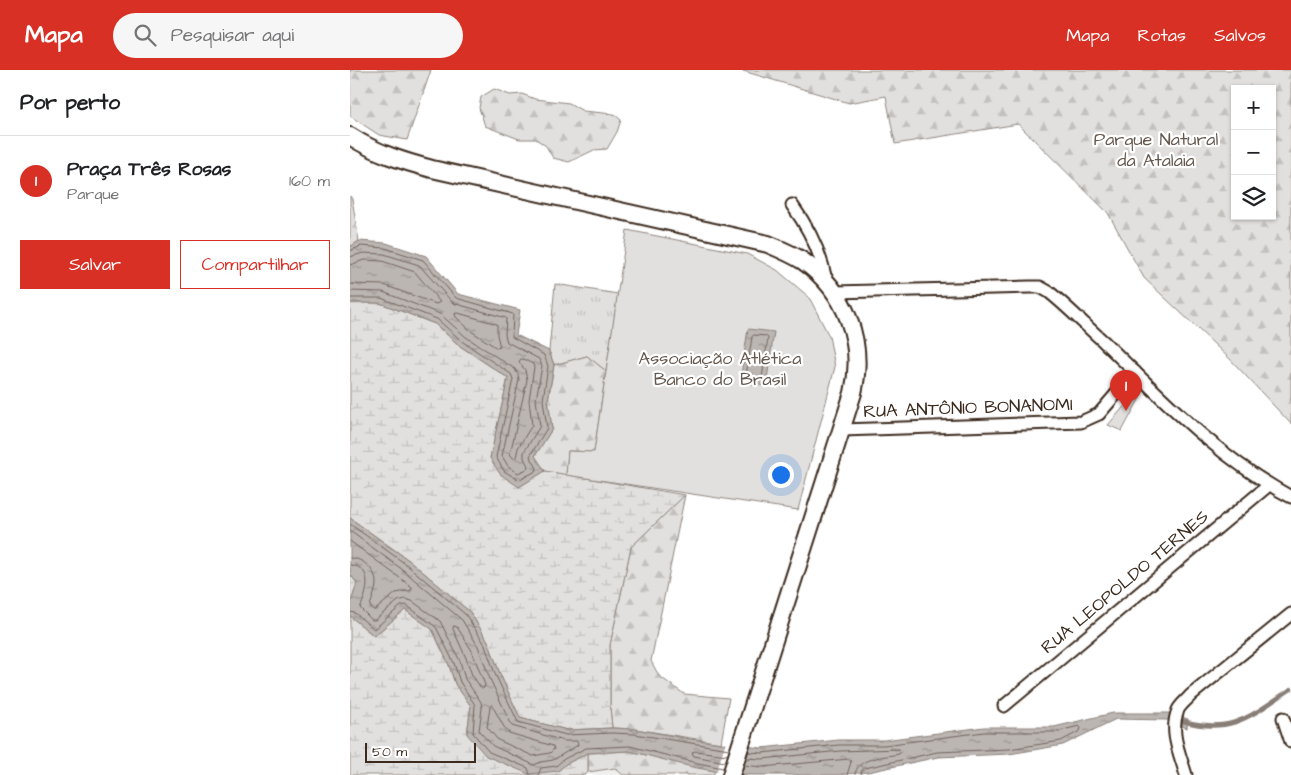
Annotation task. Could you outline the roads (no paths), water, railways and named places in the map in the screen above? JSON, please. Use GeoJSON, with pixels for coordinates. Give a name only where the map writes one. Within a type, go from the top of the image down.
{"type":"FeatureCollection","features":[{"type":"Feature","properties":{"kind":"street"},"geometry":{"type":"LineString","coordinates":[[350,136],[385,156],[432,169],[768,244],[802,261],[830,286],[1040,288],[1057,297],[1216,447],[1242,467],[1291,497]]}},
{"type":"Feature","properties":{"kind":"street"},"geometry":{"type":"LineString","coordinates":[[731,775],[842,430],[857,376],[856,341],[851,323],[830,286],[821,258],[792,205]]}},
{"type":"Feature","properties":{"kind":"street","name":"RUA ANTÔNIO BONANOMI"},"geometry":{"type":"LineString","coordinates":[[842,430],[1080,422],[1099,414],[1135,372]]}},
{"type":"Feature","properties":{"kind":"street","name":"RUA LEOPOLDO TERNES"},"geometry":{"type":"LineString","coordinates":[[1004,706],[1269,485]]}},
{"type":"Feature","properties":{"kind":"street"},"geometry":{"type":"LineString","coordinates":[[1186,775],[1175,738],[1174,728],[1178,709],[1191,695],[1291,614]]}},
{"type":"Feature","properties":{"kind":"street"},"geometry":{"type":"LineString","coordinates":[[1283,718],[1291,742]]}},
{"type":"Feature","properties":{"kind":"water"},"geometry":{"type":"Polygon","coordinates":[[[359,241],[386,243],[426,256],[458,294],[520,310],[516,335],[549,351],[554,365],[548,400],[552,429],[535,456],[545,471],[519,487],[500,474],[490,458],[508,378],[460,346],[435,324],[380,303],[350,303],[350,247],[359,241]]]}},
{"type":"Feature","properties":{"kind":"water"},"geometry":{"type":"Polygon","coordinates":[[[748,329],[774,332],[766,386],[740,382],[748,329]]]}},
{"type":"Feature","properties":{"kind":"water"},"geometry":{"type":"Polygon","coordinates":[[[350,518],[410,561],[470,612],[488,641],[500,674],[520,718],[567,730],[635,729],[690,739],[761,748],[839,740],[884,740],[984,727],[1054,727],[1113,713],[1168,713],[1188,719],[1187,728],[1167,720],[1116,719],[1063,745],[1009,754],[938,757],[868,772],[837,775],[736,775],[692,767],[630,751],[588,753],[566,764],[558,771],[529,774],[486,756],[467,734],[471,706],[455,684],[449,665],[432,629],[405,610],[374,636],[350,616],[350,606],[357,583],[350,574],[350,518]]]}},
{"type":"Feature","properties":{"kind":"waterway"},"geometry":{"type":"LineString","coordinates":[[1183,721],[1200,725],[1215,726],[1228,724],[1253,714],[1291,689]]}},
{"type":"Feature","properties":{"kind":"place","name":"Praça Três Rosas"},"geometry":{"type":"Point","coordinates":[1126,411]}},
{"type":"Feature","properties":{"kind":"park label","name":"Parque Natural da Atalaia"},"geometry":{"type":"Point","coordinates":[1156,149]}},
{"type":"Feature","properties":{"kind":"park label","name":"Associação Atlética Banco do Brasil"},"geometry":{"type":"Point","coordinates":[720,368]}}]}
